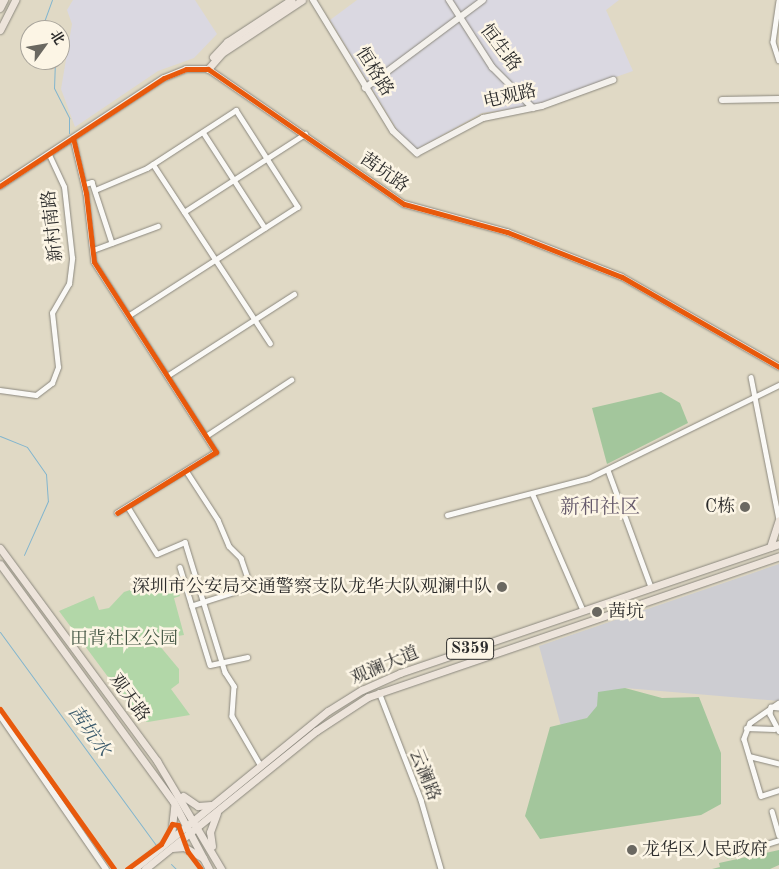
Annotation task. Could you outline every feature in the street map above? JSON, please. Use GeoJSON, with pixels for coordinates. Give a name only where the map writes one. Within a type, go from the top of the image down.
{"type":"FeatureCollection","features":[{"type":"Feature","properties":{"kind":"highway"},"geometry":{"type":"LineString","coordinates":[[0,8],[4,0]]}},
{"type":"Feature","properties":{"kind":"main road"},"geometry":{"type":"LineString","coordinates":[[0,30],[15,0]]}},
{"type":"Feature","properties":{"kind":"main road"},"geometry":{"type":"LineString","coordinates":[[208,69],[221,46],[291,0]]}},
{"type":"Feature","properties":{"kind":"main road"},"geometry":{"type":"LineString","coordinates":[[208,69],[222,53],[302,0]]}},
{"type":"Feature","properties":{"kind":"main road"},"geometry":{"type":"LineString","coordinates":[[769,547],[779,520]]}},
{"type":"Feature","properties":{"kind":"main road","name":"观澜大道"},"geometry":{"type":"LineString","coordinates":[[218,806],[261,766],[328,711],[380,681],[779,544]]}},
{"type":"Feature","properties":{"kind":"main road","name":"观天路"},"geometry":{"type":"LineString","coordinates":[[0,548],[157,760],[197,823],[221,869]]}},
{"type":"Feature","properties":{"kind":"main road","name":"观澜大道"},"geometry":{"type":"LineString","coordinates":[[134,869],[168,846],[331,719],[379,692],[779,556]]}},
{"type":"Feature","properties":{"kind":"main road","name":"观天路"},"geometry":{"type":"LineString","coordinates":[[0,564],[173,801],[209,869]]}},
{"type":"Feature","properties":{"kind":"main road"},"geometry":{"type":"LineString","coordinates":[[148,767],[157,760]]}},
{"type":"Feature","properties":{"kind":"main road"},"geometry":{"type":"LineString","coordinates":[[176,789],[198,806],[218,806],[210,832],[213,852]]}},
{"type":"Feature","properties":{"kind":"main road"},"geometry":{"type":"LineString","coordinates":[[173,801],[176,825],[168,846],[184,847],[205,860]]}},
{"type":"Feature","properties":{"kind":"main road","name":"观澜大道"},"geometry":{"type":"LineString","coordinates":[[145,869],[168,846]]}},
{"type":"Feature","properties":{"kind":"street","name":"恒格路"},"geometry":{"type":"LineString","coordinates":[[313,0],[393,131],[417,154]]}},
{"type":"Feature","properties":{"kind":"street","name":"恒生路"},"geometry":{"type":"LineString","coordinates":[[450,0],[492,67],[533,108]]}},
{"type":"Feature","properties":{"kind":"street"},"geometry":{"type":"LineString","coordinates":[[365,88],[483,0]]}},
{"type":"Feature","properties":{"kind":"street"},"geometry":{"type":"LineString","coordinates":[[779,1],[773,42],[779,60]]}},
{"type":"Feature","properties":{"kind":"street"},"geometry":{"type":"LineString","coordinates":[[0,186],[164,78],[186,69],[208,69]]}},
{"type":"Feature","properties":{"kind":"street","name":"茜坑路"},"geometry":{"type":"LineString","coordinates":[[208,69],[306,134],[404,204],[507,232],[622,277],[779,367]]}},
{"type":"Feature","properties":{"kind":"street","name":"电观路"},"geometry":{"type":"LineString","coordinates":[[417,154],[483,118],[533,108],[613,80]]}},
{"type":"Feature","properties":{"kind":"street"},"geometry":{"type":"LineString","coordinates":[[722,100],[779,99]]}},
{"type":"Feature","properties":{"kind":"street"},"geometry":{"type":"LineString","coordinates":[[95,190],[153,164],[236,110],[298,207],[129,316]]}},
{"type":"Feature","properties":{"kind":"street"},"geometry":{"type":"LineString","coordinates":[[202,132],[265,228]]}},
{"type":"Feature","properties":{"kind":"street"},"geometry":{"type":"LineString","coordinates":[[184,212],[306,134]]}},
{"type":"Feature","properties":{"kind":"street"},"geometry":{"type":"LineString","coordinates":[[73,138],[85,184],[94,262],[216,452],[187,472],[117,513]]}},
{"type":"Feature","properties":{"kind":"street","name":"新村南路"},"geometry":{"type":"LineString","coordinates":[[0,390],[36,395],[52,383],[58,367],[52,313],[67,290],[72,258],[64,188],[49,155]]}},
{"type":"Feature","properties":{"kind":"street"},"geometry":{"type":"LineString","coordinates":[[153,164],[270,343]]}},
{"type":"Feature","properties":{"kind":"street"},"geometry":{"type":"LineString","coordinates":[[85,184],[92,182],[112,242]]}},
{"type":"Feature","properties":{"kind":"street"},"geometry":{"type":"LineString","coordinates":[[92,250],[158,226]]}},
{"type":"Feature","properties":{"kind":"street"},"geometry":{"type":"LineString","coordinates":[[167,376],[294,294]]}},
{"type":"Feature","properties":{"kind":"street"},"geometry":{"type":"LineString","coordinates":[[752,377],[779,520]]}},
{"type":"Feature","properties":{"kind":"street"},"geometry":{"type":"LineString","coordinates":[[206,436],[291,380]]}},
{"type":"Feature","properties":{"kind":"street"},"geometry":{"type":"LineString","coordinates":[[446,516],[533,495],[608,470],[779,385]]}},
{"type":"Feature","properties":{"kind":"street"},"geometry":{"type":"LineString","coordinates":[[608,470],[652,587]]}},
{"type":"Feature","properties":{"kind":"street"},"geometry":{"type":"LineString","coordinates":[[187,472],[218,520],[229,546],[241,558],[251,588],[192,606]]}},
{"type":"Feature","properties":{"kind":"street"},"geometry":{"type":"LineString","coordinates":[[533,495],[583,610]]}},
{"type":"Feature","properties":{"kind":"street"},"geometry":{"type":"LineString","coordinates":[[128,507],[156,554],[185,542],[222,663],[234,686],[235,725],[261,766]]}},
{"type":"Feature","properties":{"kind":"street"},"geometry":{"type":"LineString","coordinates":[[180,567],[210,665],[247,657]]}},
{"type":"Feature","properties":{"kind":"street","name":"云澜路"},"geometry":{"type":"LineString","coordinates":[[379,692],[421,800],[441,869]]}},
{"type":"Feature","properties":{"kind":"street"},"geometry":{"type":"LineString","coordinates":[[745,728],[770,706],[779,703]]}},
{"type":"Feature","properties":{"kind":"street"},"geometry":{"type":"LineString","coordinates":[[770,706],[779,708]]}},
{"type":"Feature","properties":{"kind":"street"},"geometry":{"type":"LineString","coordinates":[[745,728],[777,730],[770,706]]}},
{"type":"Feature","properties":{"kind":"street"},"geometry":{"type":"LineString","coordinates":[[0,715],[106,869]]}},
{"type":"Feature","properties":{"kind":"street"},"geometry":{"type":"LineString","coordinates":[[745,728],[750,756],[761,796],[779,790]]}},
{"type":"Feature","properties":{"kind":"street"},"geometry":{"type":"LineString","coordinates":[[750,756],[779,763]]}},
{"type":"Feature","properties":{"kind":"street"},"geometry":{"type":"LineString","coordinates":[[772,811],[779,835]]}},
{"type":"Feature","properties":{"kind":"street"},"geometry":{"type":"LineString","coordinates":[[767,844],[779,840]]}},
{"type":"Feature","properties":{"kind":"shaded area"},"geometry":{"type":"Polygon","coordinates":[[[73,0],[195,0],[217,34],[194,58],[158,71],[75,127],[61,89],[64,70],[70,70],[72,24],[67,10],[73,0]]]}},
{"type":"Feature","properties":{"kind":"shaded area"},"geometry":{"type":"Polygon","coordinates":[[[357,0],[619,0],[606,10],[633,71],[533,106],[482,113],[417,149],[402,138],[330,20],[357,0]]]}},
{"type":"Feature","properties":{"kind":"shaded area"},"geometry":{"type":"Polygon","coordinates":[[[779,564],[779,701],[625,688],[587,718],[561,726],[539,646],[779,564]]]}},
{"type":"Feature","properties":{"kind":"green space"},"geometry":{"type":"Polygon","coordinates":[[[661,392],[680,403],[688,423],[607,464],[592,408],[661,392]]]}},
{"type":"Feature","properties":{"kind":"green space","name":"田背社区公园"},"geometry":{"type":"Polygon","coordinates":[[[164,579],[176,585],[180,596],[174,598],[184,635],[165,638],[159,645],[179,669],[179,683],[171,689],[190,715],[148,722],[140,720],[59,611],[94,596],[99,610],[109,608],[124,592],[164,579]]]}},
{"type":"Feature","properties":{"kind":"green space"},"geometry":{"type":"Polygon","coordinates":[[[625,688],[662,698],[699,697],[721,753],[721,804],[701,815],[540,839],[525,816],[550,727],[587,718],[597,706],[598,692],[625,688]]]}},
{"type":"Feature","properties":{"kind":"green space"},"geometry":{"type":"Polygon","coordinates":[[[727,845],[733,845],[737,852],[733,859],[727,859],[723,855],[723,849],[727,845]]]}},
{"type":"Feature","properties":{"kind":"green space"},"geometry":{"type":"Polygon","coordinates":[[[779,850],[779,865],[770,869],[712,869],[720,867],[719,863],[779,850]]]}},
{"type":"Feature","properties":{"kind":"waterway"},"geometry":{"type":"LineString","coordinates":[[45,20],[52,0]]}},
{"type":"Feature","properties":{"kind":"waterway"},"geometry":{"type":"LineString","coordinates":[[55,70],[54,88],[69,118],[69,133]]}},
{"type":"Feature","properties":{"kind":"waterway","name":"茜坑水"},"geometry":{"type":"LineString","coordinates":[[0,436],[27,447],[46,474],[48,501],[24,555]]}},
{"type":"Feature","properties":{"kind":"waterway","name":"茜坑水"},"geometry":{"type":"LineString","coordinates":[[0,632],[156,845]]}},
{"type":"Feature","properties":{"kind":"waterway","name":"茜坑水"},"geometry":{"type":"LineString","coordinates":[[171,864],[176,869]]}},
{"type":"Feature","properties":{"kind":"cycle path"},"geometry":{"type":"LineString","coordinates":[[0,186],[164,78],[186,69],[208,69],[404,204],[507,232],[622,277],[779,367]]}},
{"type":"Feature","properties":{"kind":"cycle path"},"geometry":{"type":"LineString","coordinates":[[73,138],[86,193],[94,262],[216,452],[117,513]]}},
{"type":"Feature","properties":{"kind":"cycle path"},"geometry":{"type":"LineString","coordinates":[[0,709],[114,869]]}},
{"type":"Feature","properties":{"kind":"cycle path"},"geometry":{"type":"LineString","coordinates":[[127,869],[161,844],[172,824],[178,825],[188,852],[201,869]]}},
{"type":"Feature","properties":{"kind":"place","name":"C栋"},"geometry":{"type":"Point","coordinates":[745,507]}},
{"type":"Feature","properties":{"kind":"place","name":"深圳市公安局交通警察支队龙华大队观澜中队"},"geometry":{"type":"Point","coordinates":[502,587]}},
{"type":"Feature","properties":{"kind":"place","name":"茜坑"},"geometry":{"type":"Point","coordinates":[597,612]}},
{"type":"Feature","properties":{"kind":"place","name":"龙华区人民政府"},"geometry":{"type":"Point","coordinates":[632,850]}},
{"type":"Feature","properties":{"kind":"district","name":"新和社区"},"geometry":{"type":"Point","coordinates":[600,508]}}]}
